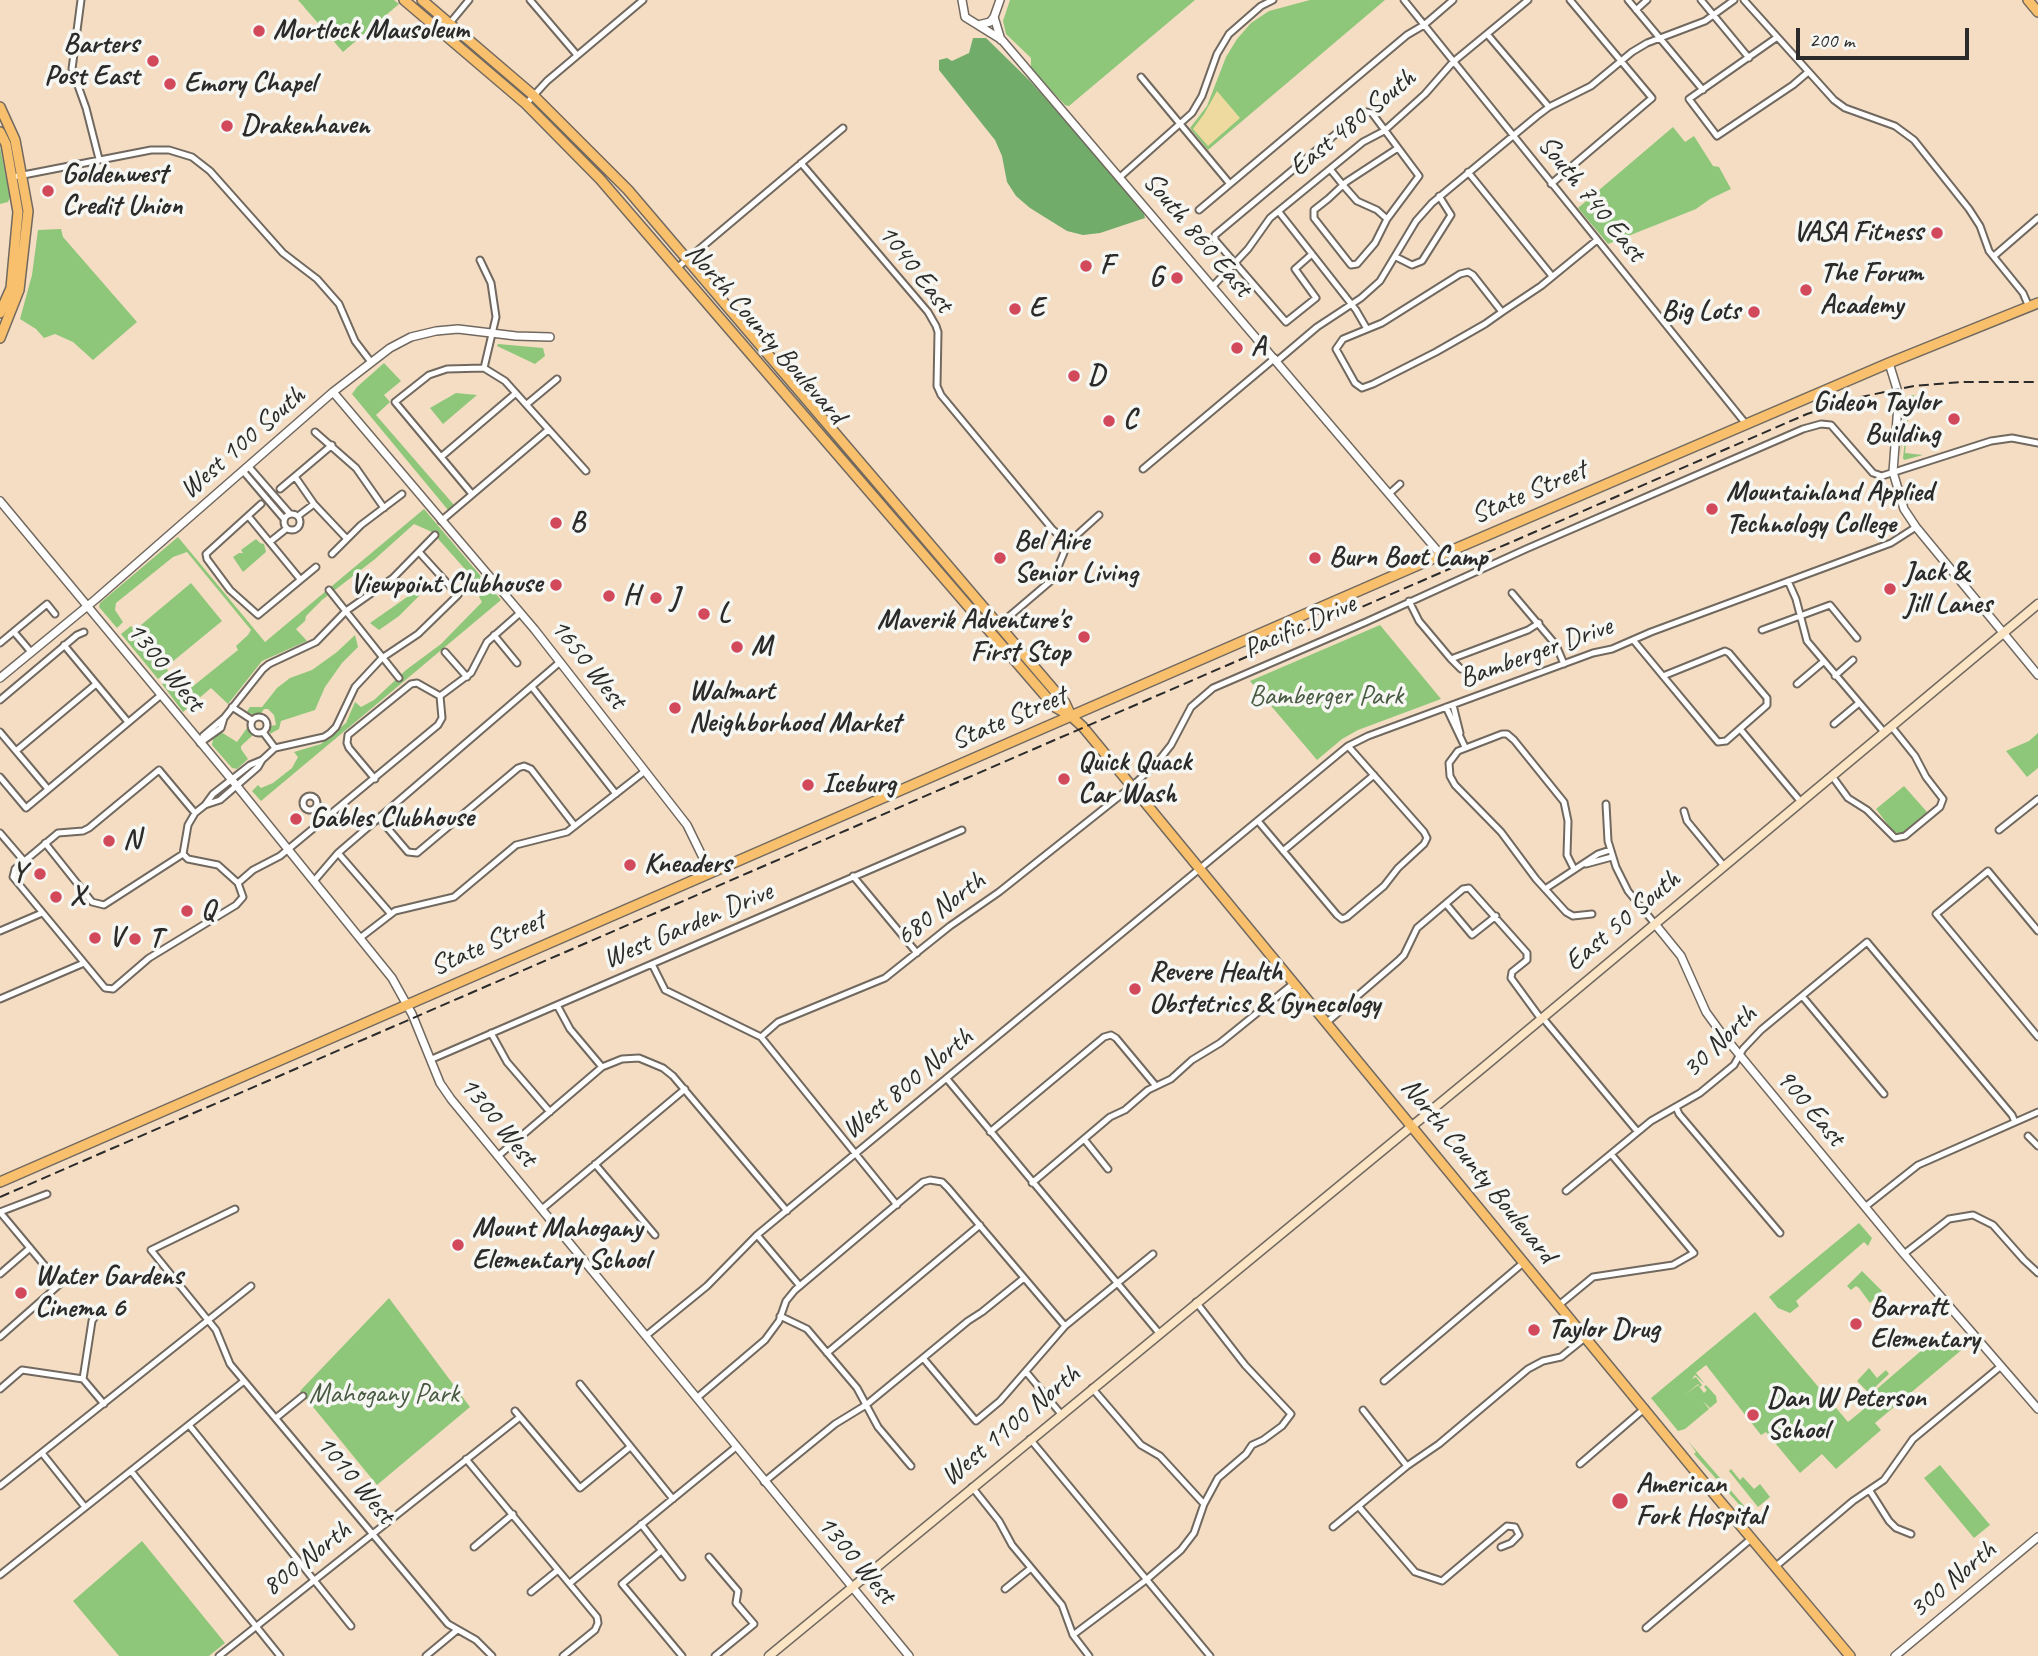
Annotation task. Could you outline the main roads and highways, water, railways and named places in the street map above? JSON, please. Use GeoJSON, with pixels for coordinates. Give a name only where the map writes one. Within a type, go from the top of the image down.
{"type":"FeatureCollection","features":[{"type":"Feature","properties":{"kind":"main road","name":"North County Boulevard"},"geometry":{"type":"LineString","coordinates":[[404,0],[526,104],[600,178],[1055,708],[1071,716],[1083,727],[1850,1656]]}},
{"type":"Feature","properties":{"kind":"main road","name":"North County Boulevard"},"geometry":{"type":"LineString","coordinates":[[422,0],[533,95],[628,190],[1065,703],[1071,716]]}},
{"type":"Feature","properties":{"kind":"main road"},"geometry":{"type":"LineString","coordinates":[[2028,0],[2038,12]]}},
{"type":"Feature","properties":{"kind":"main road"},"geometry":{"type":"LineString","coordinates":[[0,107],[15,140],[18,212],[11,288],[0,313]]}},
{"type":"Feature","properties":{"kind":"main road"},"geometry":{"type":"LineString","coordinates":[[0,132],[28,211],[19,290],[0,338]]}},
{"type":"Feature","properties":{"kind":"main road","name":"State Street"},"geometry":{"type":"LineString","coordinates":[[0,1182],[1441,555],[1889,363],[2034,305]]}},
{"type":"Feature","properties":{"kind":"main road","name":"East 50 South"},"geometry":{"type":"LineString","coordinates":[[1236,1270],[2038,604]]}},
{"type":"Feature","properties":{"kind":"main road","name":"West 1100 North"},"geometry":{"type":"LineString","coordinates":[[769,1656],[780,1653],[816,1617],[1236,1270]]}},
{"type":"Feature","properties":{"kind":"railway"},"geometry":{"type":"LineString","coordinates":[[0,1197],[1807,414],[1856,398],[1914,386],[1961,382],[2038,382]]}},
{"type":"Feature","properties":{"kind":"place","name":"Mortlock Mausoleum"},"geometry":{"type":"Point","coordinates":[259,31]}},
{"type":"Feature","properties":{"kind":"place","name":"Barters Post East"},"geometry":{"type":"Point","coordinates":[153,61]}},
{"type":"Feature","properties":{"kind":"place","name":"Emory Chapel"},"geometry":{"type":"Point","coordinates":[170,84]}},
{"type":"Feature","properties":{"kind":"place","name":"Drakenhaven"},"geometry":{"type":"Point","coordinates":[227,126]}},
{"type":"Feature","properties":{"kind":"place","name":"Goldenwest Credit Union"},"geometry":{"type":"Point","coordinates":[48,191]}},
{"type":"Feature","properties":{"kind":"place","name":"VASA Fitness"},"geometry":{"type":"Point","coordinates":[1937,233]}},
{"type":"Feature","properties":{"kind":"place","name":"F"},"geometry":{"type":"Point","coordinates":[1086,266]}},
{"type":"Feature","properties":{"kind":"place","name":"G"},"geometry":{"type":"Point","coordinates":[1177,278]}},
{"type":"Feature","properties":{"kind":"place","name":"The Forum Academy"},"geometry":{"type":"Point","coordinates":[1806,290]}},
{"type":"Feature","properties":{"kind":"place","name":"E"},"geometry":{"type":"Point","coordinates":[1015,309]}},
{"type":"Feature","properties":{"kind":"place","name":"Big Lots"},"geometry":{"type":"Point","coordinates":[1754,312]}},
{"type":"Feature","properties":{"kind":"place","name":"A"},"geometry":{"type":"Point","coordinates":[1237,348]}},
{"type":"Feature","properties":{"kind":"place","name":"D"},"geometry":{"type":"Point","coordinates":[1074,376]}},
{"type":"Feature","properties":{"kind":"place","name":"Gideon Taylor Building"},"geometry":{"type":"Point","coordinates":[1954,419]}},
{"type":"Feature","properties":{"kind":"place","name":"C"},"geometry":{"type":"Point","coordinates":[1109,421]}},
{"type":"Feature","properties":{"kind":"place","name":"Mountainland Applied Technology College"},"geometry":{"type":"Point","coordinates":[1712,509]}},
{"type":"Feature","properties":{"kind":"place","name":"B"},"geometry":{"type":"Point","coordinates":[556,523]}},
{"type":"Feature","properties":{"kind":"place","name":"Bel Aire Senior Living"},"geometry":{"type":"Point","coordinates":[1000,558]}},
{"type":"Feature","properties":{"kind":"place","name":"Burn Boot Camp"},"geometry":{"type":"Point","coordinates":[1315,558]}},
{"type":"Feature","properties":{"kind":"place","name":"Viewpoint Clubhouse"},"geometry":{"type":"Point","coordinates":[556,585]}},
{"type":"Feature","properties":{"kind":"place","name":"Jack & Jill Lanes"},"geometry":{"type":"Point","coordinates":[1890,589]}},
{"type":"Feature","properties":{"kind":"place","name":"H"},"geometry":{"type":"Point","coordinates":[609,596]}},
{"type":"Feature","properties":{"kind":"place","name":"J"},"geometry":{"type":"Point","coordinates":[656,598]}},
{"type":"Feature","properties":{"kind":"place","name":"L"},"geometry":{"type":"Point","coordinates":[704,614]}},
{"type":"Feature","properties":{"kind":"place","name":"Maverik Adventure's First Stop"},"geometry":{"type":"Point","coordinates":[1084,637]}},
{"type":"Feature","properties":{"kind":"place","name":"M"},"geometry":{"type":"Point","coordinates":[737,647]}},
{"type":"Feature","properties":{"kind":"place","name":"Walmart Neighborhood Market"},"geometry":{"type":"Point","coordinates":[675,708]}},
{"type":"Feature","properties":{"kind":"place","name":"Quick Quack Car Wash"},"geometry":{"type":"Point","coordinates":[1064,779]}},
{"type":"Feature","properties":{"kind":"place","name":"Iceburg"},"geometry":{"type":"Point","coordinates":[808,785]}},
{"type":"Feature","properties":{"kind":"place","name":"Gables Clubhouse"},"geometry":{"type":"Point","coordinates":[296,819]}},
{"type":"Feature","properties":{"kind":"place","name":"N"},"geometry":{"type":"Point","coordinates":[109,841]}},
{"type":"Feature","properties":{"kind":"place","name":"Kneaders"},"geometry":{"type":"Point","coordinates":[630,865]}},
{"type":"Feature","properties":{"kind":"place","name":"Y"},"geometry":{"type":"Point","coordinates":[40,874]}},
{"type":"Feature","properties":{"kind":"place","name":"X"},"geometry":{"type":"Point","coordinates":[56,897]}},
{"type":"Feature","properties":{"kind":"place","name":"Q"},"geometry":{"type":"Point","coordinates":[187,911]}},
{"type":"Feature","properties":{"kind":"place","name":"V"},"geometry":{"type":"Point","coordinates":[95,938]}},
{"type":"Feature","properties":{"kind":"place","name":"T"},"geometry":{"type":"Point","coordinates":[135,939]}},
{"type":"Feature","properties":{"kind":"place","name":"Revere Health Obstetrics & Gynecology"},"geometry":{"type":"Point","coordinates":[1135,989]}},
{"type":"Feature","properties":{"kind":"place","name":"Mount Mahogany Elementary School"},"geometry":{"type":"Point","coordinates":[458,1245]}},
{"type":"Feature","properties":{"kind":"place","name":"Water Gardens Cinema 6"},"geometry":{"type":"Point","coordinates":[21,1293]}},
{"type":"Feature","properties":{"kind":"place","name":"Barratt Elementary"},"geometry":{"type":"Point","coordinates":[1856,1324]}},
{"type":"Feature","properties":{"kind":"place","name":"Taylor Drug"},"geometry":{"type":"Point","coordinates":[1534,1330]}},
{"type":"Feature","properties":{"kind":"place","name":"Dan W Peterson School"},"geometry":{"type":"Point","coordinates":[1753,1415]}},
{"type":"Feature","properties":{"kind":"place","name":"American Fork Hospital"},"geometry":{"type":"Point","coordinates":[1620,1501]}},
{"type":"Feature","properties":{"kind":"park label","name":"Bamberger Park"},"geometry":{"type":"Point","coordinates":[1326,697]}},
{"type":"Feature","properties":{"kind":"park label","name":"Mahogany Park"},"geometry":{"type":"Point","coordinates":[384,1395]}}]}
